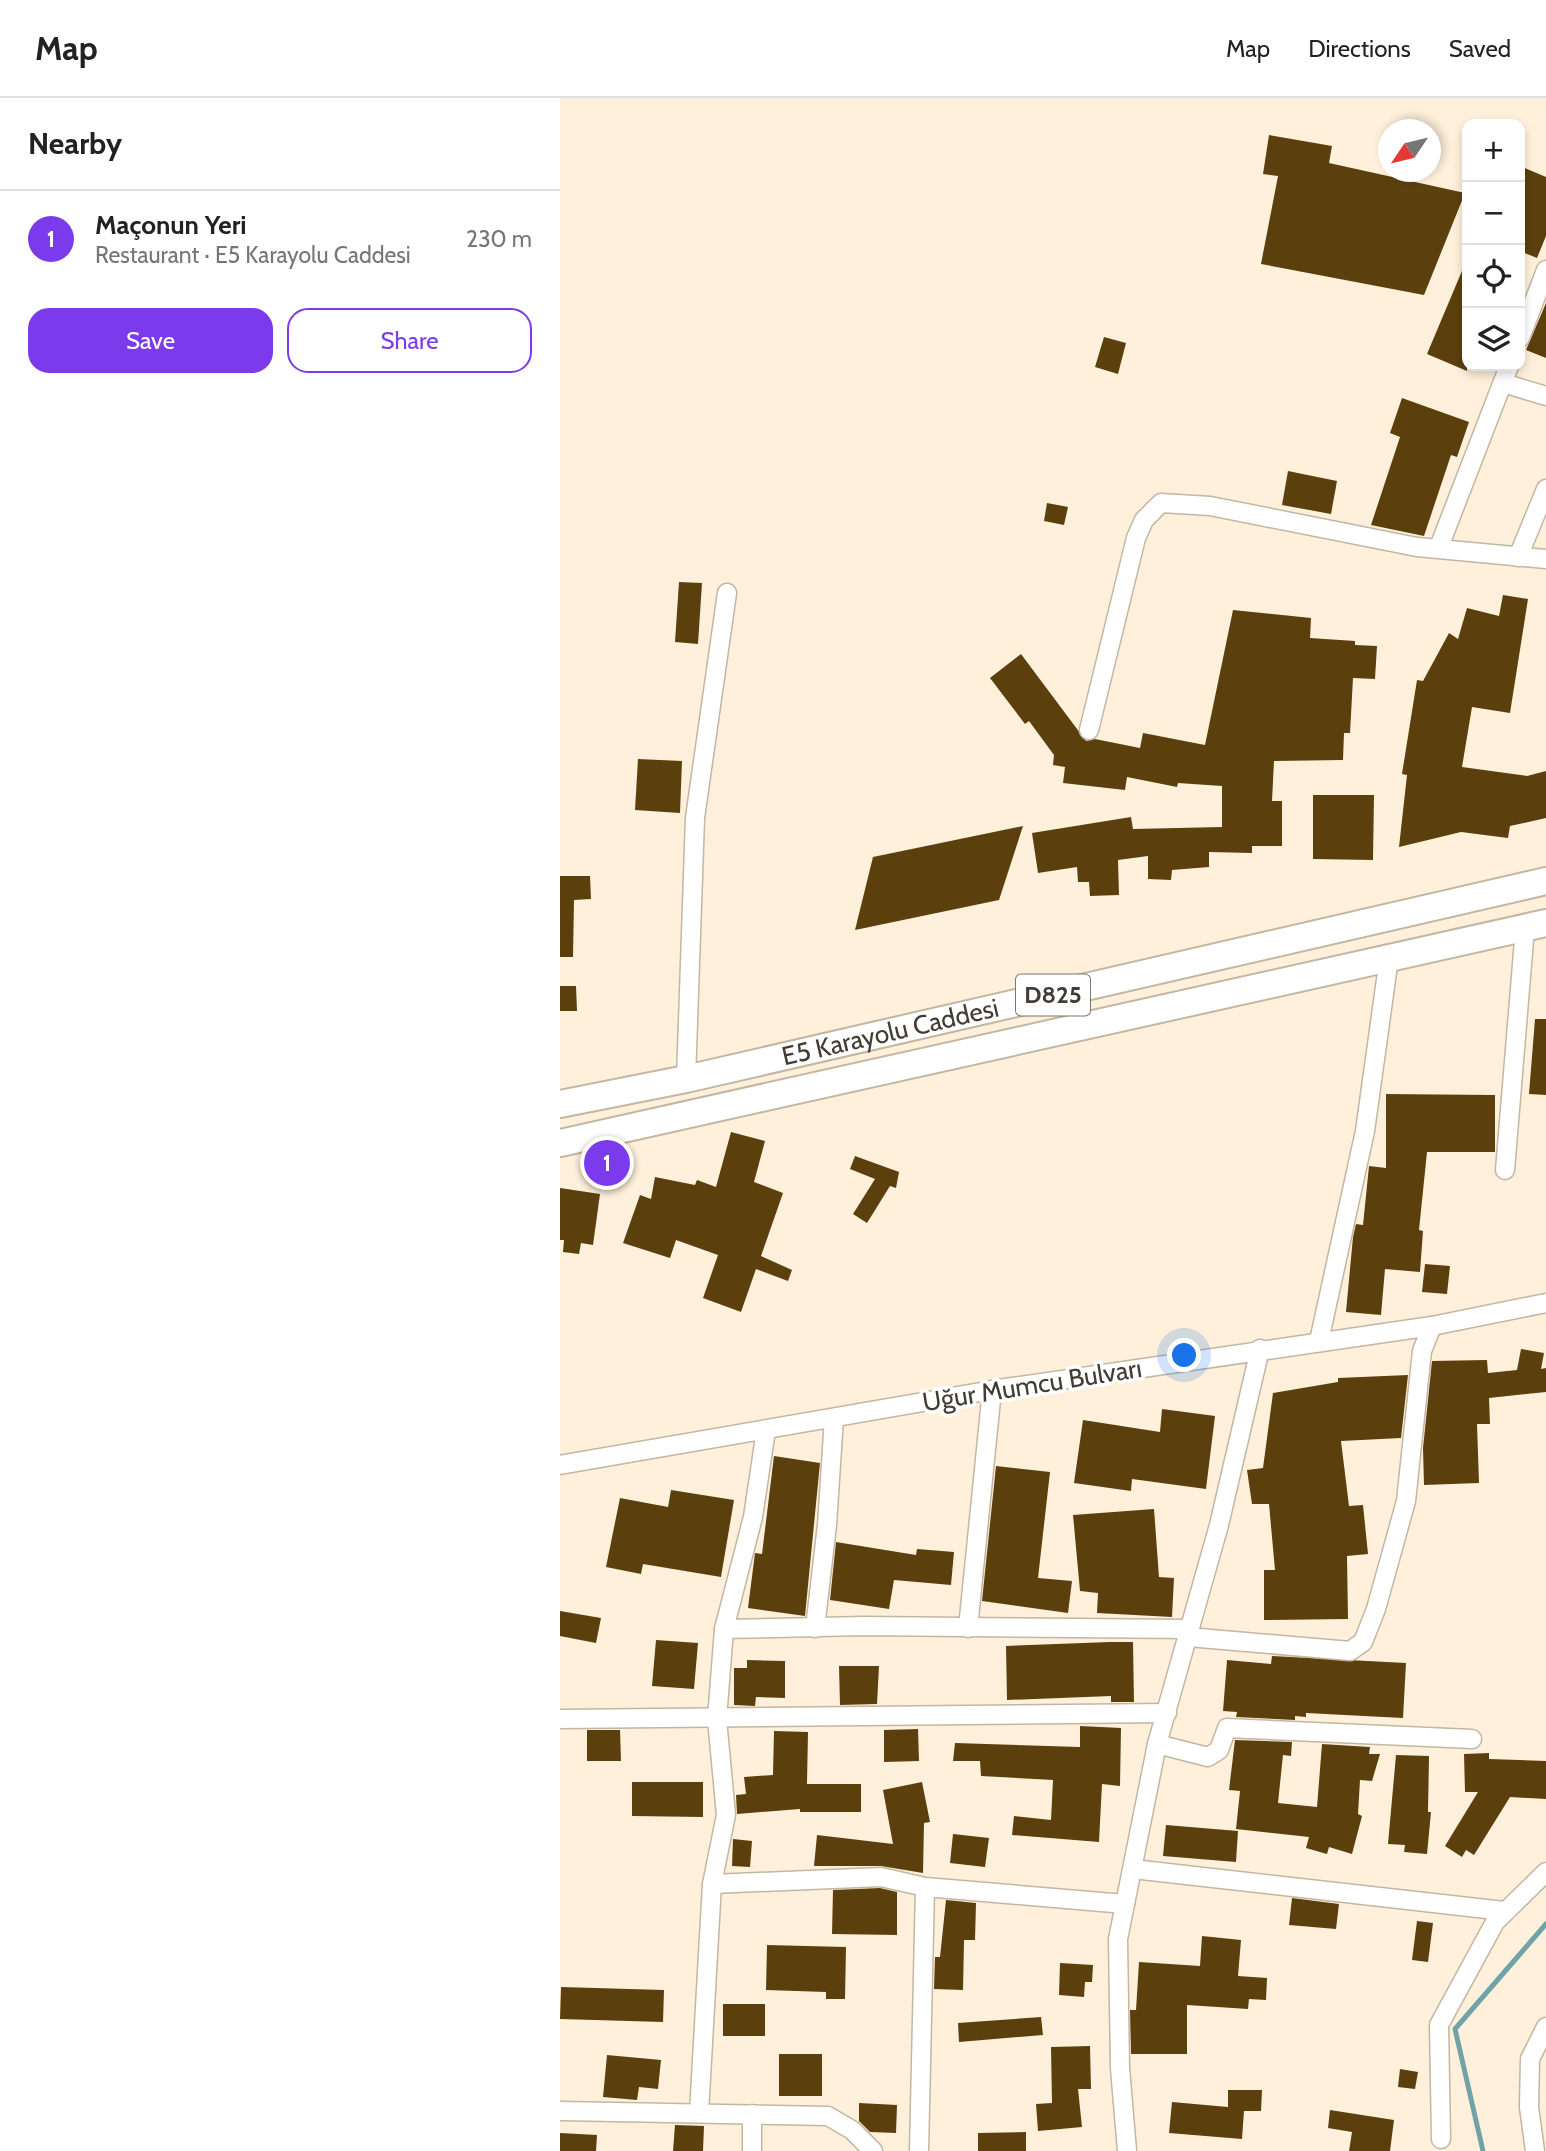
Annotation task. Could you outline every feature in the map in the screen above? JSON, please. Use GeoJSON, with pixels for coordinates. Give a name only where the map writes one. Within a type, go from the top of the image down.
{"type":"FeatureCollection","features":[{"type":"Feature","properties":{"kind":"highway","name":"E5 Karayolu Caddesi"},"geometry":{"type":"LineString","coordinates":[[560,1104],[686,1080],[1546,881]]}},
{"type":"Feature","properties":{"kind":"highway","name":"E5 Karayolu Caddesi"},"geometry":{"type":"LineString","coordinates":[[560,1143],[1535,925]]}},
{"type":"Feature","properties":{"kind":"street"},"geometry":{"type":"LineString","coordinates":[[1525,325],[1546,270]]}},
{"type":"Feature","properties":{"kind":"street"},"geometry":{"type":"LineString","coordinates":[[1439,547],[1506,374],[1546,396]]}},
{"type":"Feature","properties":{"kind":"street"},"geometry":{"type":"LineString","coordinates":[[1518,557],[1546,489]]}},
{"type":"Feature","properties":{"kind":"street"},"geometry":{"type":"LineString","coordinates":[[1089,730],[1136,538],[1144,520],[1161,503],[1210,506],[1417,547],[1546,559]]}},
{"type":"Feature","properties":{"kind":"street"},"geometry":{"type":"LineString","coordinates":[[686,1080],[695,818],[727,593]]}},
{"type":"Feature","properties":{"kind":"street"},"geometry":{"type":"LineString","coordinates":[[1505,1170],[1535,925]]}},
{"type":"Feature","properties":{"kind":"street"},"geometry":{"type":"LineString","coordinates":[[1319,1341],[1365,1131],[1389,958]]}},
{"type":"Feature","properties":{"kind":"street","name":"Uğur Mumcu Bulvarı"},"geometry":{"type":"LineString","coordinates":[[560,1465],[992,1390],[1432,1326],[1546,1303]]}},
{"type":"Feature","properties":{"kind":"street"},"geometry":{"type":"LineString","coordinates":[[724,1629],[968,1628],[1189,1633],[1350,1651],[1363,1642],[1376,1609],[1406,1501],[1422,1351],[1432,1326]]}},
{"type":"Feature","properties":{"kind":"street"},"geometry":{"type":"LineString","coordinates":[[1127,2151],[1120,2068],[1118,1952],[1125,1904],[1157,1744],[1189,1633],[1261,1349]]}},
{"type":"Feature","properties":{"kind":"street"},"geometry":{"type":"LineString","coordinates":[[968,1628],[992,1390]]}},
{"type":"Feature","properties":{"kind":"street"},"geometry":{"type":"LineString","coordinates":[[815,1628],[827,1525],[834,1418]]}},
{"type":"Feature","properties":{"kind":"street"},"geometry":{"type":"LineString","coordinates":[[699,2113],[712,1884],[726,1815],[717,1718],[724,1629],[753,1517],[766,1430]]}},
{"type":"Feature","properties":{"kind":"street"},"geometry":{"type":"LineString","coordinates":[[560,1719],[1167,1713]]}},
{"type":"Feature","properties":{"kind":"street"},"geometry":{"type":"LineString","coordinates":[[1157,1744],[1208,1757],[1219,1751],[1227,1728],[1472,1739]]}},
{"type":"Feature","properties":{"kind":"street"},"geometry":{"type":"LineString","coordinates":[[1133,1869],[1504,1911]]}},
{"type":"Feature","properties":{"kind":"street"},"geometry":{"type":"LineString","coordinates":[[1441,2139],[1439,2025],[1464,1975],[1504,1911],[1546,1872]]}},
{"type":"Feature","properties":{"kind":"street"},"geometry":{"type":"LineString","coordinates":[[712,1884],[881,1877],[925,1887],[1125,1904]]}},
{"type":"Feature","properties":{"kind":"street"},"geometry":{"type":"LineString","coordinates":[[919,2151],[925,1887]]}},
{"type":"Feature","properties":{"kind":"street"},"geometry":{"type":"LineString","coordinates":[[1535,2151],[1528,2107],[1530,2059],[1546,2027]]}},
{"type":"Feature","properties":{"kind":"street"},"geometry":{"type":"LineString","coordinates":[[560,2111],[828,2116],[852,2130],[873,2151]]}},
{"type":"Feature","properties":{"kind":"street"},"geometry":{"type":"LineString","coordinates":[[752,2114],[752,2151]]}},
{"type":"Feature","properties":{"kind":"building"},"geometry":{"type":"Polygon","coordinates":[[[1269,135],[1332,146],[1329,163],[1378,174],[1378,182],[1415,182],[1462,192],[1462,200],[1424,295],[1261,264],[1278,176],[1263,174],[1269,135]]]}},
{"type":"Feature","properties":{"kind":"building"},"geometry":{"type":"Polygon","coordinates":[[[1525,168],[1546,177],[1546,236],[1537,258],[1525,253],[1525,168]]]}},
{"type":"Feature","properties":{"kind":"building"},"geometry":{"type":"Polygon","coordinates":[[[1462,271],[1462,369],[1427,354],[1462,271]]]}},
{"type":"Feature","properties":{"kind":"building"},"geometry":{"type":"Polygon","coordinates":[[[1546,303],[1546,358],[1526,350],[1546,303]]]}},
{"type":"Feature","properties":{"kind":"building"},"geometry":{"type":"Polygon","coordinates":[[[1104,337],[1126,343],[1118,374],[1095,367],[1104,337]]]}},
{"type":"Feature","properties":{"kind":"building"},"geometry":{"type":"Polygon","coordinates":[[[1402,398],[1469,422],[1457,457],[1451,455],[1424,536],[1371,525],[1400,437],[1390,433],[1402,398]]]}},
{"type":"Feature","properties":{"kind":"building"},"geometry":{"type":"Polygon","coordinates":[[[1288,471],[1337,481],[1331,514],[1282,505],[1288,471]]]}},
{"type":"Feature","properties":{"kind":"building"},"geometry":{"type":"Polygon","coordinates":[[[1047,503],[1068,507],[1064,525],[1044,521],[1047,503]]]}},
{"type":"Feature","properties":{"kind":"building"},"geometry":{"type":"Polygon","coordinates":[[[679,582],[702,583],[698,644],[675,642],[679,582]]]}},
{"type":"Feature","properties":{"kind":"building"},"geometry":{"type":"Polygon","coordinates":[[[1503,595],[1528,599],[1510,713],[1472,707],[1462,767],[1527,776],[1546,771],[1546,818],[1510,826],[1508,838],[1461,832],[1399,847],[1407,775],[1402,774],[1417,680],[1423,681],[1449,633],[1458,639],[1467,608],[1499,616],[1503,595]]]}},
{"type":"Feature","properties":{"kind":"building"},"geometry":{"type":"Polygon","coordinates":[[[1233,610],[1311,618],[1310,638],[1355,641],[1355,645],[1377,646],[1375,679],[1353,678],[1350,733],[1344,733],[1343,760],[1274,761],[1272,801],[1282,801],[1282,846],[1252,846],[1252,853],[1209,852],[1209,867],[1172,870],[1171,880],[1148,879],[1148,856],[1118,860],[1119,895],[1090,896],[1089,882],[1078,882],[1077,867],[1038,873],[1032,833],[1131,817],[1133,829],[1222,827],[1222,786],[1178,783],[1177,787],[1127,777],[1125,790],[1063,783],[1065,767],[1053,765],[1054,755],[1029,721],[1025,724],[990,678],[1021,654],[1086,741],[1095,739],[1140,748],[1143,733],[1205,745],[1233,610]]]}},
{"type":"Feature","properties":{"kind":"building"},"geometry":{"type":"Polygon","coordinates":[[[638,759],[682,761],[680,813],[635,810],[638,759]]]}},
{"type":"Feature","properties":{"kind":"building"},"geometry":{"type":"Polygon","coordinates":[[[1313,795],[1374,795],[1373,860],[1313,859],[1313,795]]]}},
{"type":"Feature","properties":{"kind":"building"},"geometry":{"type":"Polygon","coordinates":[[[1023,826],[999,900],[855,930],[873,857],[1023,826]]]}},
{"type":"Feature","properties":{"kind":"building"},"geometry":{"type":"Polygon","coordinates":[[[560,876],[590,876],[591,899],[574,900],[573,957],[560,957],[560,876]]]}},
{"type":"Feature","properties":{"kind":"building"},"geometry":{"type":"Polygon","coordinates":[[[560,986],[576,986],[577,1011],[560,1011],[560,986]]]}},
{"type":"Feature","properties":{"kind":"building"},"geometry":{"type":"Polygon","coordinates":[[[1535,1019],[1546,1019],[1546,1095],[1529,1094],[1535,1019]]]}},
{"type":"Feature","properties":{"kind":"building"},"geometry":{"type":"Polygon","coordinates":[[[1386,1094],[1495,1095],[1495,1152],[1427,1152],[1419,1230],[1423,1231],[1420,1272],[1385,1269],[1381,1315],[1346,1312],[1353,1237],[1356,1224],[1363,1225],[1369,1166],[1386,1168],[1386,1094]]]}},
{"type":"Feature","properties":{"kind":"building"},"geometry":{"type":"Polygon","coordinates":[[[731,1132],[765,1141],[754,1182],[783,1193],[761,1256],[792,1270],[788,1281],[756,1269],[741,1312],[703,1298],[718,1255],[676,1240],[670,1258],[623,1243],[640,1195],[651,1199],[655,1177],[695,1185],[697,1180],[716,1187],[731,1132]]]}},
{"type":"Feature","properties":{"kind":"building"},"geometry":{"type":"Polygon","coordinates":[[[855,1156],[899,1172],[896,1188],[890,1186],[867,1223],[853,1214],[875,1179],[850,1169],[855,1156]]]}},
{"type":"Feature","properties":{"kind":"building"},"geometry":{"type":"Polygon","coordinates":[[[560,1188],[600,1194],[593,1245],[581,1243],[579,1254],[563,1252],[564,1240],[560,1240],[560,1188]]]}},
{"type":"Feature","properties":{"kind":"building"},"geometry":{"type":"Polygon","coordinates":[[[1425,1264],[1450,1266],[1447,1294],[1422,1292],[1425,1264]]]}},
{"type":"Feature","properties":{"kind":"building"},"geometry":{"type":"Polygon","coordinates":[[[1521,1349],[1544,1353],[1541,1369],[1546,1368],[1546,1392],[1489,1398],[1490,1424],[1477,1424],[1479,1483],[1424,1485],[1423,1448],[1432,1361],[1487,1360],[1488,1373],[1517,1370],[1521,1349]]]}},
{"type":"Feature","properties":{"kind":"building"},"geometry":{"type":"Polygon","coordinates":[[[1408,1375],[1401,1438],[1341,1441],[1349,1506],[1363,1505],[1368,1554],[1347,1556],[1348,1619],[1264,1620],[1264,1570],[1275,1570],[1269,1504],[1252,1504],[1247,1470],[1263,1468],[1273,1393],[1338,1382],[1338,1378],[1408,1375]]]}},
{"type":"Feature","properties":{"kind":"building"},"geometry":{"type":"Polygon","coordinates":[[[1162,1409],[1215,1416],[1206,1489],[1132,1479],[1131,1491],[1074,1483],[1083,1420],[1160,1432],[1162,1409]]]}},
{"type":"Feature","properties":{"kind":"building"},"geometry":{"type":"Polygon","coordinates":[[[774,1456],[820,1463],[805,1616],[748,1608],[755,1553],[762,1554],[774,1456]]]}},
{"type":"Feature","properties":{"kind":"building"},"geometry":{"type":"Polygon","coordinates":[[[996,1466],[1050,1472],[1038,1578],[1072,1581],[1068,1613],[982,1601],[996,1466]]]}},
{"type":"Feature","properties":{"kind":"building"},"geometry":{"type":"Polygon","coordinates":[[[671,1490],[734,1500],[721,1577],[643,1564],[641,1574],[606,1567],[620,1498],[668,1507],[671,1490]]]}},
{"type":"Feature","properties":{"kind":"building"},"geometry":{"type":"Polygon","coordinates":[[[1154,1509],[1159,1577],[1174,1578],[1172,1617],[1097,1613],[1098,1593],[1080,1591],[1073,1515],[1154,1509]]]}},
{"type":"Feature","properties":{"kind":"building"},"geometry":{"type":"Polygon","coordinates":[[[836,1542],[916,1555],[917,1549],[954,1552],[951,1585],[894,1580],[889,1609],[830,1600],[836,1542]]]}},
{"type":"Feature","properties":{"kind":"building"},"geometry":{"type":"Polygon","coordinates":[[[560,1611],[601,1618],[596,1643],[560,1636],[560,1611]]]}},
{"type":"Feature","properties":{"kind":"building"},"geometry":{"type":"Polygon","coordinates":[[[656,1640],[698,1643],[694,1689],[652,1686],[656,1640]]]}},
{"type":"Feature","properties":{"kind":"building"},"geometry":{"type":"Polygon","coordinates":[[[1133,1642],[1134,1702],[1111,1702],[1111,1696],[1007,1700],[1006,1646],[1133,1642]]]}},
{"type":"Feature","properties":{"kind":"building"},"geometry":{"type":"Polygon","coordinates":[[[1272,1656],[1406,1663],[1403,1718],[1306,1713],[1306,1717],[1295,1716],[1295,1720],[1236,1717],[1237,1712],[1223,1711],[1227,1660],[1271,1664],[1272,1656]]]}},
{"type":"Feature","properties":{"kind":"building"},"geometry":{"type":"Polygon","coordinates":[[[747,1660],[785,1661],[785,1698],[756,1697],[755,1706],[734,1705],[734,1668],[747,1668],[747,1660]]]}},
{"type":"Feature","properties":{"kind":"building"},"geometry":{"type":"Polygon","coordinates":[[[839,1666],[879,1666],[877,1704],[840,1705],[839,1666]]]}},
{"type":"Feature","properties":{"kind":"building"},"geometry":{"type":"Polygon","coordinates":[[[1080,1726],[1121,1728],[1120,1786],[1102,1784],[1099,1842],[1012,1835],[1014,1816],[1051,1820],[1053,1780],[981,1776],[980,1761],[953,1761],[955,1743],[1080,1747],[1080,1726]]]}},
{"type":"Feature","properties":{"kind":"building"},"geometry":{"type":"Polygon","coordinates":[[[918,1729],[919,1761],[884,1762],[884,1730],[918,1729]]]}},
{"type":"Feature","properties":{"kind":"building"},"geometry":{"type":"Polygon","coordinates":[[[587,1730],[620,1730],[621,1761],[587,1761],[587,1730]]]}},
{"type":"Feature","properties":{"kind":"building"},"geometry":{"type":"Polygon","coordinates":[[[774,1731],[808,1732],[807,1784],[861,1784],[861,1812],[800,1812],[800,1809],[737,1814],[736,1795],[746,1794],[744,1777],[773,1775],[774,1731]]]}},
{"type":"Feature","properties":{"kind":"building"},"geometry":{"type":"Polygon","coordinates":[[[1235,1740],[1292,1742],[1291,1756],[1283,1755],[1278,1803],[1317,1807],[1322,1744],[1370,1747],[1369,1754],[1380,1754],[1372,1781],[1360,1780],[1358,1814],[1362,1816],[1352,1854],[1329,1847],[1327,1854],[1306,1848],[1309,1837],[1236,1829],[1240,1791],[1229,1790],[1235,1740]]]}},
{"type":"Feature","properties":{"kind":"building"},"geometry":{"type":"Polygon","coordinates":[[[1489,1753],[1489,1759],[1546,1761],[1546,1799],[1510,1797],[1474,1855],[1466,1850],[1462,1857],[1445,1846],[1478,1792],[1465,1792],[1464,1754],[1489,1753]]]}},
{"type":"Feature","properties":{"kind":"building"},"geometry":{"type":"Polygon","coordinates":[[[1396,1755],[1429,1756],[1428,1812],[1431,1812],[1427,1854],[1404,1852],[1405,1845],[1388,1844],[1396,1755]]]}},
{"type":"Feature","properties":{"kind":"building"},"geometry":{"type":"Polygon","coordinates":[[[632,1782],[703,1782],[703,1817],[632,1816],[632,1782]]]}},
{"type":"Feature","properties":{"kind":"building"},"geometry":{"type":"Polygon","coordinates":[[[922,1782],[930,1822],[924,1823],[923,1873],[881,1866],[814,1866],[817,1835],[893,1844],[883,1790],[922,1782]]]}},
{"type":"Feature","properties":{"kind":"building"},"geometry":{"type":"Polygon","coordinates":[[[1166,1825],[1238,1831],[1236,1862],[1163,1856],[1166,1825]]]}},
{"type":"Feature","properties":{"kind":"building"},"geometry":{"type":"Polygon","coordinates":[[[953,1834],[989,1838],[985,1867],[950,1863],[953,1834]]]}},
{"type":"Feature","properties":{"kind":"building"},"geometry":{"type":"Polygon","coordinates":[[[733,1839],[752,1841],[750,1867],[732,1866],[733,1839]]]}},
{"type":"Feature","properties":{"kind":"building"},"geometry":{"type":"Polygon","coordinates":[[[880,1888],[897,1892],[897,1935],[832,1934],[833,1890],[880,1888]]]}},
{"type":"Feature","properties":{"kind":"building"},"geometry":{"type":"Polygon","coordinates":[[[1292,1898],[1339,1904],[1336,1929],[1289,1925],[1292,1898]]]}},
{"type":"Feature","properties":{"kind":"building"},"geometry":{"type":"Polygon","coordinates":[[[946,1900],[976,1903],[975,1940],[964,1940],[963,1990],[934,1989],[935,1957],[940,1957],[946,1900]]]}},
{"type":"Feature","properties":{"kind":"building"},"geometry":{"type":"Polygon","coordinates":[[[1417,1921],[1433,1923],[1428,1962],[1412,1960],[1417,1921]]]}},
{"type":"Feature","properties":{"kind":"building"},"geometry":{"type":"Polygon","coordinates":[[[1202,1936],[1241,1940],[1238,1976],[1267,1978],[1266,2000],[1249,1999],[1248,2009],[1187,2005],[1187,2054],[1131,2054],[1130,2010],[1136,2010],[1139,1962],[1200,1966],[1202,1936]]]}},
{"type":"Feature","properties":{"kind":"building"},"geometry":{"type":"Polygon","coordinates":[[[767,1945],[846,1947],[845,1999],[826,1999],[826,1992],[766,1990],[767,1945]]]}},
{"type":"Feature","properties":{"kind":"building"},"geometry":{"type":"Polygon","coordinates":[[[1060,1963],[1093,1965],[1092,1982],[1085,1982],[1084,1997],[1059,1995],[1060,1963]]]}},
{"type":"Feature","properties":{"kind":"building"},"geometry":{"type":"Polygon","coordinates":[[[561,1987],[664,1990],[663,2022],[560,2019],[561,1987]]]}},
{"type":"Feature","properties":{"kind":"building"},"geometry":{"type":"Polygon","coordinates":[[[723,2004],[765,2004],[765,2036],[723,2036],[723,2004]]]}},
{"type":"Feature","properties":{"kind":"building"},"geometry":{"type":"Polygon","coordinates":[[[1041,2017],[1043,2035],[959,2042],[958,2023],[1041,2017]]]}},
{"type":"Feature","properties":{"kind":"building"},"geometry":{"type":"Polygon","coordinates":[[[1090,2046],[1091,2089],[1078,2089],[1082,2127],[1038,2131],[1036,2104],[1052,2103],[1051,2047],[1090,2046]]]}},
{"type":"Feature","properties":{"kind":"building"},"geometry":{"type":"Polygon","coordinates":[[[779,2054],[822,2054],[822,2096],[779,2096],[779,2054]]]}},
{"type":"Feature","properties":{"kind":"building"},"geometry":{"type":"Polygon","coordinates":[[[607,2055],[661,2060],[658,2089],[639,2087],[637,2100],[603,2097],[607,2055]]]}},
{"type":"Feature","properties":{"kind":"building"},"geometry":{"type":"Polygon","coordinates":[[[1400,2069],[1418,2072],[1415,2089],[1398,2087],[1400,2069]]]}},
{"type":"Feature","properties":{"kind":"building"},"geometry":{"type":"Polygon","coordinates":[[[1228,2090],[1262,2090],[1261,2111],[1244,2111],[1242,2139],[1169,2133],[1172,2102],[1228,2107],[1228,2090]]]}},
{"type":"Feature","properties":{"kind":"building"},"geometry":{"type":"Polygon","coordinates":[[[859,2103],[897,2105],[896,2133],[870,2132],[859,2121],[859,2103]]]}},
{"type":"Feature","properties":{"kind":"building"},"geometry":{"type":"Polygon","coordinates":[[[1330,2110],[1394,2120],[1390,2151],[1349,2151],[1352,2132],[1328,2128],[1330,2110]]]}},
{"type":"Feature","properties":{"kind":"building"},"geometry":{"type":"Polygon","coordinates":[[[675,2125],[704,2126],[703,2151],[673,2151],[675,2125]]]}},
{"type":"Feature","properties":{"kind":"building"},"geometry":{"type":"Polygon","coordinates":[[[1026,2132],[1026,2151],[978,2151],[978,2133],[1026,2132]]]}},
{"type":"Feature","properties":{"kind":"building"},"geometry":{"type":"Polygon","coordinates":[[[560,2133],[597,2135],[596,2151],[560,2151],[560,2133]]]}},
{"type":"Feature","properties":{"kind":"waterway"},"geometry":{"type":"LineString","coordinates":[[1483,2151],[1455,2029],[1546,1924]]}},
{"type":"Feature","properties":{"kind":"place","name":"Maçonun Yeri"},"geometry":{"type":"Point","coordinates":[607,1163]}}]}
